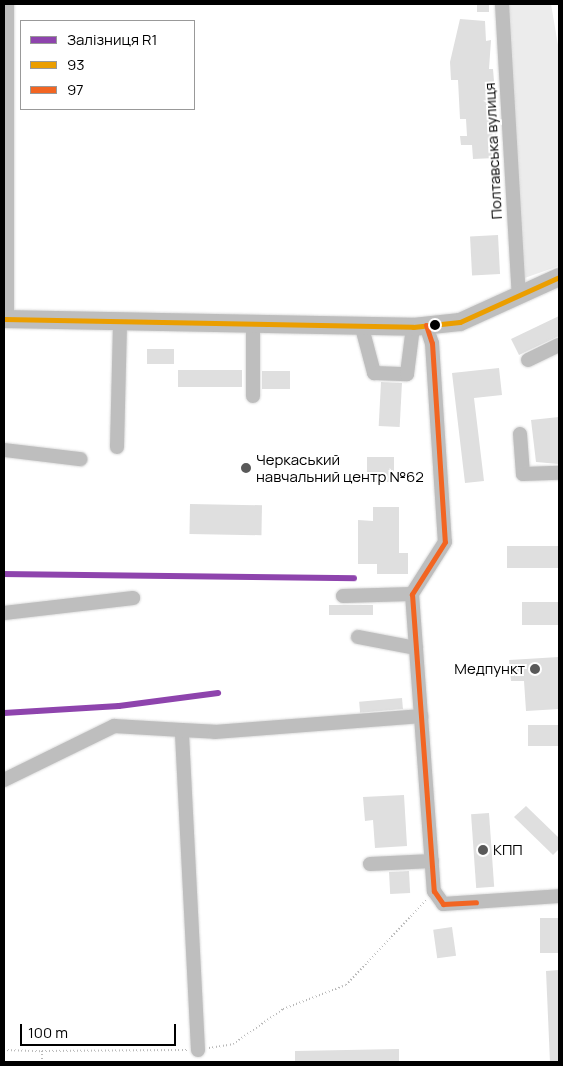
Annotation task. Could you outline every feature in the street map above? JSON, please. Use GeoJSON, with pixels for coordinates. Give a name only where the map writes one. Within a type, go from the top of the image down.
{"type":"FeatureCollection","features":[{"type":"Feature","properties":{"kind":"main road"},"geometry":{"type":"LineString","coordinates":[[5,320],[253,327],[361,324],[419,326],[460,322],[559,278]]}},
{"type":"Feature","properties":{"kind":"street"},"geometry":{"type":"LineString","coordinates":[[5,320],[7,4]]}},
{"type":"Feature","properties":{"kind":"street","name":"Полтавська вулиця"},"geometry":{"type":"LineString","coordinates":[[502,4],[519,296]]}},
{"type":"Feature","properties":{"kind":"street"},"geometry":{"type":"LineString","coordinates":[[117,447],[120,324]]}},
{"type":"Feature","properties":{"kind":"street"},"geometry":{"type":"LineString","coordinates":[[361,324],[374,374],[408,374],[419,326]]}},
{"type":"Feature","properties":{"kind":"street"},"geometry":{"type":"LineString","coordinates":[[419,326],[432,343],[445,542],[412,594],[434,891],[443,904],[559,896]]}},
{"type":"Feature","properties":{"kind":"street"},"geometry":{"type":"LineString","coordinates":[[253,327],[253,396]]}},
{"type":"Feature","properties":{"kind":"street"},"geometry":{"type":"LineString","coordinates":[[528,360],[559,345]]}},
{"type":"Feature","properties":{"kind":"street"},"geometry":{"type":"LineString","coordinates":[[520,434],[523,474],[559,473]]}},
{"type":"Feature","properties":{"kind":"street"},"geometry":{"type":"LineString","coordinates":[[4,450],[80,459]]}},
{"type":"Feature","properties":{"kind":"street"},"geometry":{"type":"LineString","coordinates":[[344,596],[412,594]]}},
{"type":"Feature","properties":{"kind":"street"},"geometry":{"type":"LineString","coordinates":[[4,613],[133,598]]}},
{"type":"Feature","properties":{"kind":"street"},"geometry":{"type":"LineString","coordinates":[[358,637],[416,648]]}},
{"type":"Feature","properties":{"kind":"street"},"geometry":{"type":"LineString","coordinates":[[4,780],[114,726],[215,732],[421,716]]}},
{"type":"Feature","properties":{"kind":"street"},"geometry":{"type":"LineString","coordinates":[[182,730],[198,1050]]}},
{"type":"Feature","properties":{"kind":"street"},"geometry":{"type":"LineString","coordinates":[[370,864],[432,861]]}},
{"type":"Feature","properties":{"kind":"path"},"geometry":{"type":"LineString","coordinates":[[4,1050],[198,1050],[233,1044],[283,1010],[346,985],[434,891]]}},
{"type":"Feature","properties":{"kind":"path"},"geometry":{"type":"LineString","coordinates":[[42,1051],[42,1062]]}},
{"type":"Feature","properties":{"kind":"shaded area"},"geometry":{"type":"Polygon","coordinates":[[[502,4],[551,4],[559,51],[559,266],[516,281],[502,4]]]}},
{"type":"Feature","properties":{"kind":"building"},"geometry":{"type":"Polygon","coordinates":[[[477,4],[489,4],[489,12],[477,12],[477,4]]]}},
{"type":"Feature","properties":{"kind":"building"},"geometry":{"type":"Polygon","coordinates":[[[460,19],[485,21],[486,41],[491,40],[489,69],[493,69],[497,118],[495,158],[473,159],[472,145],[461,145],[460,136],[467,136],[466,119],[460,119],[458,80],[451,80],[450,62],[460,19]]]}},
{"type":"Feature","properties":{"kind":"building"},"geometry":{"type":"Polygon","coordinates":[[[498,235],[500,274],[472,275],[470,236],[498,235]]]}},
{"type":"Feature","properties":{"kind":"building"},"geometry":{"type":"Polygon","coordinates":[[[559,316],[559,336],[519,355],[511,339],[559,316]]]}},
{"type":"Feature","properties":{"kind":"building"},"geometry":{"type":"Polygon","coordinates":[[[147,349],[174,349],[174,364],[147,364],[147,349]]]}},
{"type":"Feature","properties":{"kind":"building"},"geometry":{"type":"Polygon","coordinates":[[[499,368],[502,395],[474,398],[484,481],[465,483],[452,373],[499,368]]]}},
{"type":"Feature","properties":{"kind":"building"},"geometry":{"type":"Polygon","coordinates":[[[178,370],[242,370],[242,387],[178,387],[178,370]]]}},
{"type":"Feature","properties":{"kind":"building"},"geometry":{"type":"Polygon","coordinates":[[[262,371],[290,371],[290,389],[262,389],[262,371]]]}},
{"type":"Feature","properties":{"kind":"building"},"geometry":{"type":"Polygon","coordinates":[[[381,382],[402,383],[400,427],[379,426],[381,382]]]}},
{"type":"Feature","properties":{"kind":"building"},"geometry":{"type":"Polygon","coordinates":[[[559,417],[559,464],[536,462],[531,420],[559,417]]]}},
{"type":"Feature","properties":{"kind":"building"},"geometry":{"type":"Polygon","coordinates":[[[367,457],[394,457],[394,482],[367,482],[367,457]]]}},
{"type":"Feature","properties":{"kind":"building"},"geometry":{"type":"Polygon","coordinates":[[[190,504],[262,505],[261,535],[189,534],[190,504]]]}},
{"type":"Feature","properties":{"kind":"building"},"geometry":{"type":"Polygon","coordinates":[[[373,507],[399,507],[399,553],[408,553],[408,574],[377,574],[377,564],[358,564],[358,520],[373,521],[373,507]]]}},
{"type":"Feature","properties":{"kind":"building"},"geometry":{"type":"Polygon","coordinates":[[[507,546],[559,546],[559,568],[507,568],[507,546]]]}},
{"type":"Feature","properties":{"kind":"building"},"geometry":{"type":"Polygon","coordinates":[[[522,602],[559,602],[559,625],[522,625],[522,602]]]}},
{"type":"Feature","properties":{"kind":"building"},"geometry":{"type":"Polygon","coordinates":[[[329,605],[373,605],[373,615],[329,615],[329,605]]]}},
{"type":"Feature","properties":{"kind":"building"},"geometry":{"type":"Polygon","coordinates":[[[559,657],[559,709],[526,711],[524,681],[511,681],[509,660],[559,657]]]}},
{"type":"Feature","properties":{"kind":"building"},"geometry":{"type":"Polygon","coordinates":[[[402,698],[403,709],[360,713],[359,702],[402,698]]]}},
{"type":"Feature","properties":{"kind":"building"},"geometry":{"type":"Polygon","coordinates":[[[528,725],[559,725],[559,746],[528,746],[528,725]]]}},
{"type":"Feature","properties":{"kind":"building"},"geometry":{"type":"Polygon","coordinates":[[[404,795],[407,846],[375,848],[373,820],[365,821],[363,797],[404,795]]]}},
{"type":"Feature","properties":{"kind":"building"},"geometry":{"type":"Polygon","coordinates":[[[526,806],[559,838],[559,849],[553,855],[514,817],[526,806]]]}},
{"type":"Feature","properties":{"kind":"building","name":"КПП"},"geometry":{"type":"Polygon","coordinates":[[[489,813],[494,887],[476,888],[471,814],[489,813]]]}},
{"type":"Feature","properties":{"kind":"building"},"geometry":{"type":"Polygon","coordinates":[[[409,871],[410,893],[390,894],[389,872],[409,871]]]}},
{"type":"Feature","properties":{"kind":"building"},"geometry":{"type":"Polygon","coordinates":[[[540,918],[559,918],[559,953],[540,953],[540,918]]]}},
{"type":"Feature","properties":{"kind":"building"},"geometry":{"type":"Polygon","coordinates":[[[452,927],[456,956],[437,958],[433,930],[452,927]]]}},
{"type":"Feature","properties":{"kind":"building"},"geometry":{"type":"Polygon","coordinates":[[[559,970],[559,1062],[550,1062],[546,971],[559,970]]]}},
{"type":"Feature","properties":{"kind":"building"},"geometry":{"type":"Polygon","coordinates":[[[399,1049],[399,1062],[295,1062],[295,1051],[399,1049]]]}},
{"type":"Feature","properties":{"kind":"rail line","name":"R1"},"geometry":{"type":"LineString","coordinates":[[4,574],[354,578]]}},
{"type":"Feature","properties":{"kind":"rail line","name":"R1"},"geometry":{"type":"LineString","coordinates":[[4,713],[119,706],[218,693]]}},
{"type":"Feature","properties":{"kind":"transit line","name":"93"},"geometry":{"type":"LineString","coordinates":[[4,319],[413,327],[460,322],[559,277]]}},
{"type":"Feature","properties":{"kind":"transit line","name":"97"},"geometry":{"type":"LineString","coordinates":[[426,325],[432,343],[445,542],[412,594],[434,891],[443,904],[476,902]]}},
{"type":"Feature","properties":{"kind":"place","name":"Черкаський навчальний центр №62"},"geometry":{"type":"Point","coordinates":[246,468]}},
{"type":"Feature","properties":{"kind":"place","name":"Медпункт"},"geometry":{"type":"Point","coordinates":[535,669]}},
{"type":"Feature","properties":{"kind":"place","name":"КПП"},"geometry":{"type":"Point","coordinates":[483,850]}}]}
